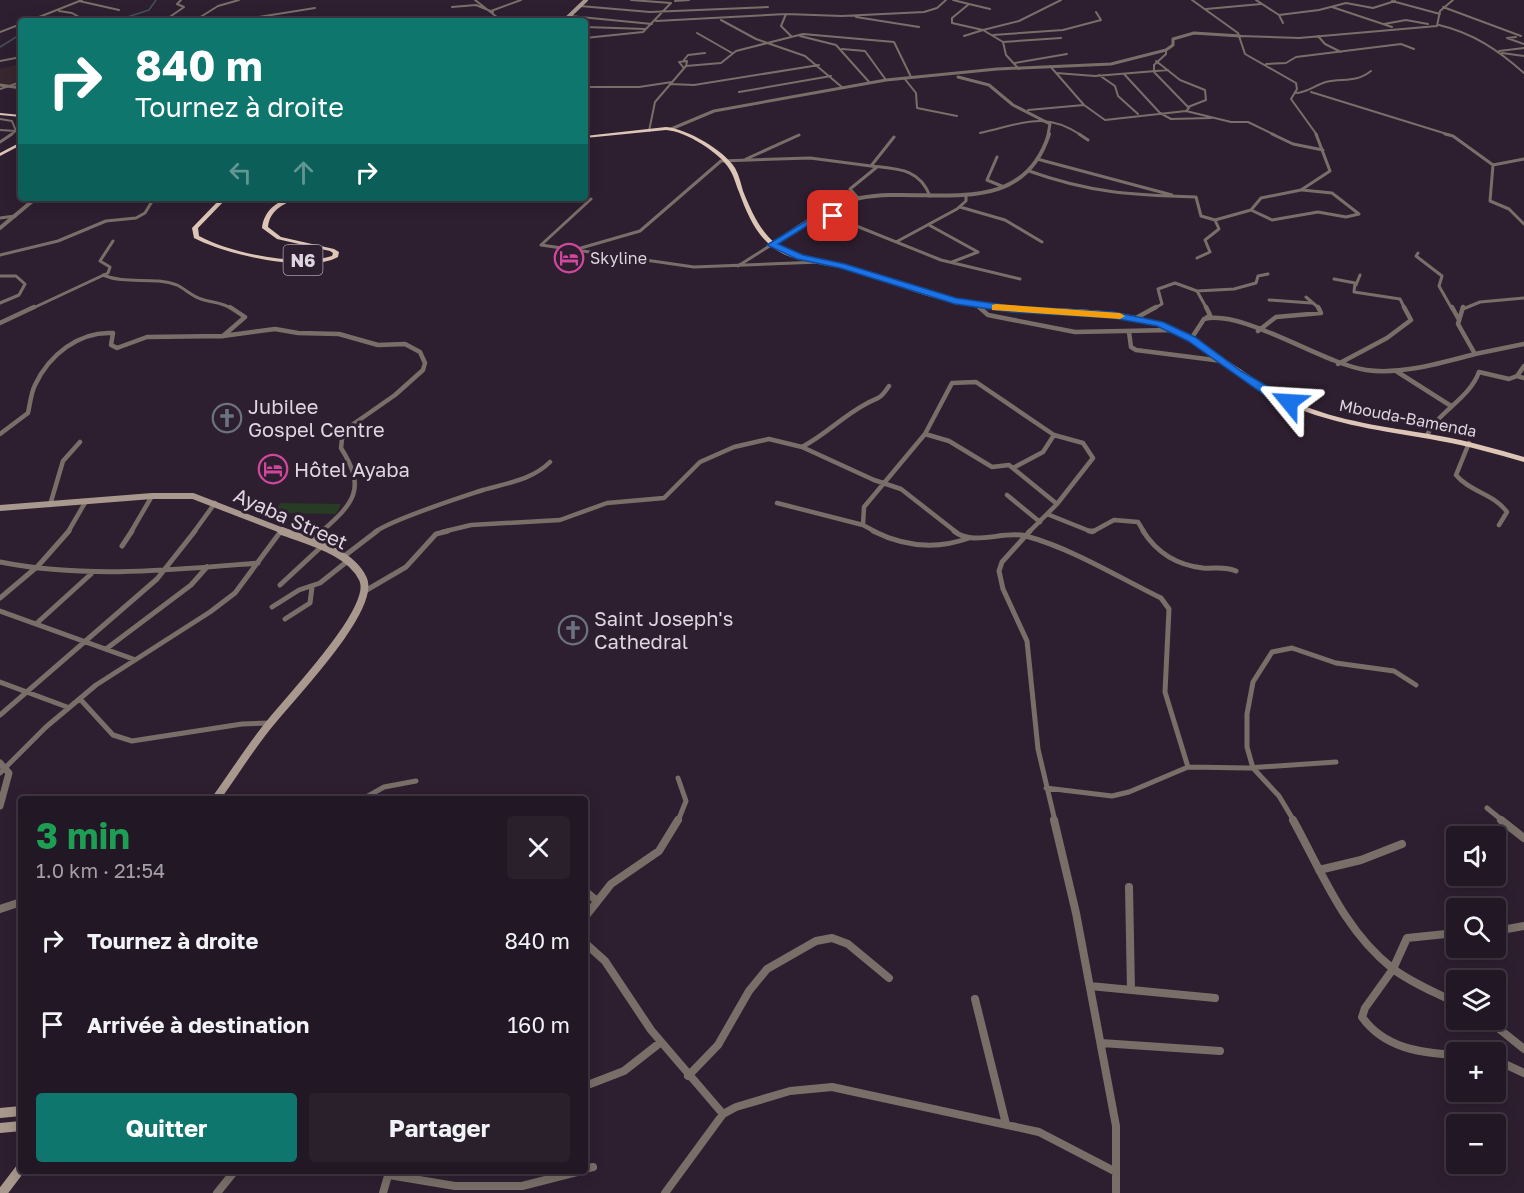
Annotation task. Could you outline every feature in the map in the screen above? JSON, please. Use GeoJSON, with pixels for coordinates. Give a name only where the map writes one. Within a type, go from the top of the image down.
{"type":"FeatureCollection","features":[{"type":"Feature","properties":{"kind":"highway"},"geometry":{"type":"LineString","coordinates":[[0,114],[18,116]]}},
{"type":"Feature","properties":{"kind":"highway"},"geometry":{"type":"LineString","coordinates":[[588,137],[671,129],[691,137],[725,161],[742,191],[758,228],[771,245]]}},
{"type":"Feature","properties":{"kind":"highway"},"geometry":{"type":"LineString","coordinates":[[0,155],[18,145]]}},
{"type":"Feature","properties":{"kind":"highway","name":"N6"},"geometry":{"type":"LineString","coordinates":[[221,201],[195,228],[196,237],[203,242],[251,255],[323,262],[335,257],[336,252],[279,238],[265,228],[270,213],[284,201]]}},
{"type":"Feature","properties":{"kind":"highway","name":"Mbouda-Bamenda"},"geometry":{"type":"LineString","coordinates":[[771,245],[800,257],[977,305],[1136,318],[1191,339],[1272,396],[1306,409],[1342,420],[1469,443],[1524,460]]}},
{"type":"Feature","properties":{"kind":"main road"},"geometry":{"type":"LineString","coordinates":[[568,18],[586,0]]}},
{"type":"Feature","properties":{"kind":"main road","name":"Ayaba Street"},"geometry":{"type":"LineString","coordinates":[[0,508],[152,496],[193,496],[215,502],[346,559],[364,580],[365,591]]}},
{"type":"Feature","properties":{"kind":"main road"},"geometry":{"type":"LineString","coordinates":[[218,796],[270,723],[325,660],[353,617],[365,591]]}},
{"type":"Feature","properties":{"kind":"main road"},"geometry":{"type":"LineString","coordinates":[[0,1113],[18,1111]]}},
{"type":"Feature","properties":{"kind":"main road"},"geometry":{"type":"LineString","coordinates":[[0,1128],[18,1126]]}},
{"type":"Feature","properties":{"kind":"main road"},"geometry":{"type":"LineString","coordinates":[[2,1193],[18,1172]]}},
{"type":"Feature","properties":{"kind":"street"},"geometry":{"type":"LineString","coordinates":[[73,0],[119,10]]}},
{"type":"Feature","properties":{"kind":"street"},"geometry":{"type":"LineString","coordinates":[[168,18],[184,7],[177,4],[181,0]]}},
{"type":"Feature","properties":{"kind":"street"},"geometry":{"type":"LineString","coordinates":[[199,18],[214,8],[239,0]]}},
{"type":"Feature","properties":{"kind":"street"},"geometry":{"type":"LineString","coordinates":[[476,0],[499,18]]}},
{"type":"Feature","properties":{"kind":"street"},"geometry":{"type":"LineString","coordinates":[[452,7],[476,5],[492,12],[521,0]]}},
{"type":"Feature","properties":{"kind":"street"},"geometry":{"type":"LineString","coordinates":[[631,0],[671,3]]}},
{"type":"Feature","properties":{"kind":"street"},"geometry":{"type":"LineString","coordinates":[[588,38],[633,35],[646,29],[675,0],[689,0]]}},
{"type":"Feature","properties":{"kind":"street"},"geometry":{"type":"LineString","coordinates":[[845,16],[874,12],[929,11],[946,0]]}},
{"type":"Feature","properties":{"kind":"street"},"geometry":{"type":"LineString","coordinates":[[952,0],[990,9]]}},
{"type":"Feature","properties":{"kind":"street"},"geometry":{"type":"LineString","coordinates":[[964,36],[1019,21],[1061,0]]}},
{"type":"Feature","properties":{"kind":"street"},"geometry":{"type":"LineString","coordinates":[[1192,0],[1240,36],[1245,54],[1293,80],[1297,86],[1291,99],[1320,140],[1330,171],[1300,190]]}},
{"type":"Feature","properties":{"kind":"street"},"geometry":{"type":"LineString","coordinates":[[1256,0],[1279,15],[1284,23]]}},
{"type":"Feature","properties":{"kind":"street"},"geometry":{"type":"LineString","coordinates":[[1438,26],[1443,7],[1453,0]]}},
{"type":"Feature","properties":{"kind":"street"},"geometry":{"type":"LineString","coordinates":[[39,18],[80,1]]}},
{"type":"Feature","properties":{"kind":"street"},"geometry":{"type":"LineString","coordinates":[[1279,15],[1346,3],[1370,9],[1393,1],[1440,14]]}},
{"type":"Feature","properties":{"kind":"street"},"geometry":{"type":"LineString","coordinates":[[969,4],[951,21],[982,30],[1003,42],[1061,38]]}},
{"type":"Feature","properties":{"kind":"street"},"geometry":{"type":"LineString","coordinates":[[1206,9],[1261,4]]}},
{"type":"Feature","properties":{"kind":"street"},"geometry":{"type":"LineString","coordinates":[[580,6],[663,11],[768,7]]}},
{"type":"Feature","properties":{"kind":"street"},"geometry":{"type":"LineString","coordinates":[[1332,7],[1396,29]]}},
{"type":"Feature","properties":{"kind":"street"},"geometry":{"type":"LineString","coordinates":[[1443,7],[1523,36]]}},
{"type":"Feature","properties":{"kind":"street"},"geometry":{"type":"LineString","coordinates":[[253,18],[315,8]]}},
{"type":"Feature","properties":{"kind":"street"},"geometry":{"type":"LineString","coordinates":[[57,11],[72,13],[81,18]]}},
{"type":"Feature","properties":{"kind":"street"},"geometry":{"type":"LineString","coordinates":[[993,35],[1067,29],[1101,20],[1096,12]]}},
{"type":"Feature","properties":{"kind":"street"},"geometry":{"type":"LineString","coordinates":[[786,14],[786,19],[781,26],[791,36]]}},
{"type":"Feature","properties":{"kind":"street"},"geometry":{"type":"LineString","coordinates":[[570,16],[654,22],[786,14],[845,16],[920,27]]}},
{"type":"Feature","properties":{"kind":"street"},"geometry":{"type":"LineString","coordinates":[[719,19],[767,44],[798,52],[819,66],[843,88]]}},
{"type":"Feature","properties":{"kind":"street"},"geometry":{"type":"LineString","coordinates":[[1383,24],[1402,20],[1463,31],[1500,52],[1524,73]]}},
{"type":"Feature","properties":{"kind":"street"},"geometry":{"type":"LineString","coordinates":[[0,32],[18,25]]}},
{"type":"Feature","properties":{"kind":"street"},"geometry":{"type":"LineString","coordinates":[[671,129],[714,111],[886,80],[1050,66],[1120,63],[1166,50],[1173,45],[1174,37],[1182,34],[1283,38],[1438,26]]}},
{"type":"Feature","properties":{"kind":"street"},"geometry":{"type":"LineString","coordinates":[[588,27],[646,29]]}},
{"type":"Feature","properties":{"kind":"street"},"geometry":{"type":"LineString","coordinates":[[697,33],[732,53]]}},
{"type":"Feature","properties":{"kind":"street"},"geometry":{"type":"LineString","coordinates":[[796,35],[834,44],[842,50],[870,83]]}},
{"type":"Feature","properties":{"kind":"street"},"geometry":{"type":"LineString","coordinates":[[705,53],[688,55],[679,62],[685,66],[721,63],[732,53],[791,36],[834,35],[894,42],[911,77]]}},
{"type":"Feature","properties":{"kind":"street"},"geometry":{"type":"LineString","coordinates":[[1318,36],[1325,44],[1341,52]]}},
{"type":"Feature","properties":{"kind":"street"},"geometry":{"type":"LineString","coordinates":[[1523,36],[1507,38],[1524,46]]}},
{"type":"Feature","properties":{"kind":"street"},"geometry":{"type":"LineString","coordinates":[[1003,42],[1006,55],[1019,69]]}},
{"type":"Feature","properties":{"kind":"street"},"geometry":{"type":"LineString","coordinates":[[1265,64],[1286,63],[1296,57],[1401,44],[1414,49]]}},
{"type":"Feature","properties":{"kind":"street"},"geometry":{"type":"LineString","coordinates":[[1500,52],[1524,46]]}},
{"type":"Feature","properties":{"kind":"street"},"geometry":{"type":"LineString","coordinates":[[842,50],[865,51],[886,80]]}},
{"type":"Feature","properties":{"kind":"street"},"geometry":{"type":"LineString","coordinates":[[1154,72],[1156,61],[1166,54],[1166,50]]}},
{"type":"Feature","properties":{"kind":"street"},"geometry":{"type":"LineString","coordinates":[[1500,52],[1524,56]]}},
{"type":"Feature","properties":{"kind":"street"},"geometry":{"type":"LineString","coordinates":[[1015,63],[1067,54]]}},
{"type":"Feature","properties":{"kind":"street"},"geometry":{"type":"LineString","coordinates":[[0,62],[18,58]]}},
{"type":"Feature","properties":{"kind":"street"},"geometry":{"type":"LineString","coordinates":[[649,131],[655,102],[685,66],[687,61],[684,60]]}},
{"type":"Feature","properties":{"kind":"street"},"geometry":{"type":"LineString","coordinates":[[1050,66],[1084,105],[1106,120],[1187,109],[1206,100],[1205,90],[1180,80],[1156,61]]}},
{"type":"Feature","properties":{"kind":"street"},"geometry":{"type":"LineString","coordinates":[[588,87],[639,87],[671,83],[694,85],[819,66]]}},
{"type":"Feature","properties":{"kind":"street"},"geometry":{"type":"LineString","coordinates":[[1056,72],[1099,75],[1168,70]]}},
{"type":"Feature","properties":{"kind":"street"},"geometry":{"type":"LineString","coordinates":[[1311,92],[1322,83],[1352,82],[1365,77],[1371,71]]}},
{"type":"Feature","properties":{"kind":"street"},"geometry":{"type":"LineString","coordinates":[[1154,72],[1187,109],[1231,122],[1248,122],[1298,146],[1323,150]]}},
{"type":"Feature","properties":{"kind":"street"},"geometry":{"type":"LineString","coordinates":[[1124,74],[1160,113],[1178,121],[1216,118]]}},
{"type":"Feature","properties":{"kind":"street"},"geometry":{"type":"LineString","coordinates":[[1099,75],[1117,88],[1118,96],[1138,114]]}},
{"type":"Feature","properties":{"kind":"street"},"geometry":{"type":"LineString","coordinates":[[739,92],[831,76]]}},
{"type":"Feature","properties":{"kind":"street"},"geometry":{"type":"LineString","coordinates":[[949,76],[989,85],[1013,105],[1045,119],[1066,125],[1088,140]]}},
{"type":"Feature","properties":{"kind":"street"},"geometry":{"type":"LineString","coordinates":[[904,78],[918,98],[917,108],[957,116]]}},
{"type":"Feature","properties":{"kind":"street"},"geometry":{"type":"LineString","coordinates":[[0,87],[18,83]]}},
{"type":"Feature","properties":{"kind":"street"},"geometry":{"type":"LineString","coordinates":[[8,86],[18,88]]}},
{"type":"Feature","properties":{"kind":"street"},"geometry":{"type":"LineString","coordinates":[[1294,93],[1311,92],[1453,136],[1492,165],[1524,159]]}},
{"type":"Feature","properties":{"kind":"street"},"geometry":{"type":"LineString","coordinates":[[1028,110],[1084,105]]}},
{"type":"Feature","properties":{"kind":"street"},"geometry":{"type":"LineString","coordinates":[[0,119],[12,121],[16,131]]}},
{"type":"Feature","properties":{"kind":"street"},"geometry":{"type":"LineString","coordinates":[[980,133],[1045,119]]}},
{"type":"Feature","properties":{"kind":"street"},"geometry":{"type":"LineString","coordinates":[[737,267],[824,213],[858,198],[966,195],[1004,188],[1029,171],[1037,159],[1050,135],[1050,124],[1045,119]]}},
{"type":"Feature","properties":{"kind":"street"},"geometry":{"type":"LineString","coordinates":[[0,130],[16,131]]}},
{"type":"Feature","properties":{"kind":"street"},"geometry":{"type":"LineString","coordinates":[[0,142],[16,131]]}},
{"type":"Feature","properties":{"kind":"street"},"geometry":{"type":"LineString","coordinates":[[742,161],[783,140],[799,135]]}},
{"type":"Feature","properties":{"kind":"street"},"geometry":{"type":"LineString","coordinates":[[871,166],[894,137]]}},
{"type":"Feature","properties":{"kind":"street"},"geometry":{"type":"LineString","coordinates":[[997,157],[987,180],[1004,188]]}},
{"type":"Feature","properties":{"kind":"street"},"geometry":{"type":"LineString","coordinates":[[574,250],[589,242],[629,237],[640,231],[717,163],[725,161],[810,158],[907,169],[926,184],[930,196]]}},
{"type":"Feature","properties":{"kind":"street"},"geometry":{"type":"LineString","coordinates":[[1037,159],[1134,182],[1176,197]]}},
{"type":"Feature","properties":{"kind":"street"},"geometry":{"type":"LineString","coordinates":[[1492,165],[1490,201],[1509,209],[1524,224]]}},
{"type":"Feature","properties":{"kind":"street"},"geometry":{"type":"LineString","coordinates":[[858,198],[850,189],[877,167]]}},
{"type":"Feature","properties":{"kind":"street"},"geometry":{"type":"LineString","coordinates":[[1029,171],[1084,188],[1129,196],[1196,197],[1201,216],[1215,220],[1251,210],[1272,220],[1318,212],[1346,217],[1359,214],[1332,193],[1300,190],[1257,200],[1251,210]]}},
{"type":"Feature","properties":{"kind":"street"},"geometry":{"type":"LineString","coordinates":[[896,242],[960,207],[966,201],[966,195]]}},
{"type":"Feature","properties":{"kind":"street"},"geometry":{"type":"LineString","coordinates":[[591,199],[541,245],[694,267],[822,262]]}},
{"type":"Feature","properties":{"kind":"street"},"geometry":{"type":"LineString","coordinates":[[0,228],[32,201]]}},
{"type":"Feature","properties":{"kind":"street"},"geometry":{"type":"LineString","coordinates":[[0,255],[58,241],[106,220],[136,218],[145,213],[152,201]]}},
{"type":"Feature","properties":{"kind":"street"},"geometry":{"type":"LineString","coordinates":[[960,207],[1005,220],[1042,242]]}},
{"type":"Feature","properties":{"kind":"street"},"geometry":{"type":"LineString","coordinates":[[824,213],[951,263],[1020,279]]}},
{"type":"Feature","properties":{"kind":"street"},"geometry":{"type":"LineString","coordinates":[[0,218],[15,216]]}},
{"type":"Feature","properties":{"kind":"street"},"geometry":{"type":"LineString","coordinates":[[1197,258],[1210,252],[1205,240],[1219,229],[1215,220]]}},
{"type":"Feature","properties":{"kind":"street"},"geometry":{"type":"LineString","coordinates":[[929,225],[978,252],[951,263]]}},
{"type":"Feature","properties":{"kind":"street"},"geometry":{"type":"LineString","coordinates":[[0,323],[103,275],[110,269],[100,261],[113,241]]}},
{"type":"Feature","properties":{"kind":"street"},"geometry":{"type":"LineString","coordinates":[[1418,253],[1416,256],[1418,261],[1442,276],[1439,286],[1458,318],[1474,354]]}},
{"type":"Feature","properties":{"kind":"street"},"geometry":{"type":"LineString","coordinates":[[1136,318],[1162,304],[1158,289],[1175,283],[1197,291],[1242,287],[1256,283],[1258,276],[1268,274]]}},
{"type":"Feature","properties":{"kind":"street"},"geometry":{"type":"LineString","coordinates":[[103,275],[115,280],[142,280],[176,285],[200,299],[228,306],[244,317],[223,336]]}},
{"type":"Feature","properties":{"kind":"street"},"geometry":{"type":"LineString","coordinates":[[1354,292],[1360,275]]}},
{"type":"Feature","properties":{"kind":"street"},"geometry":{"type":"LineString","coordinates":[[0,276],[16,276],[25,284],[19,296],[0,303]]}},
{"type":"Feature","properties":{"kind":"street"},"geometry":{"type":"LineString","coordinates":[[1334,279],[1355,283],[1354,292]]}},
{"type":"Feature","properties":{"kind":"street"},"geometry":{"type":"LineString","coordinates":[[1191,339],[1200,322],[1210,315],[1197,291]]}},
{"type":"Feature","properties":{"kind":"street"},"geometry":{"type":"LineString","coordinates":[[1338,364],[1388,338],[1411,320],[1400,299],[1354,292]]}},
{"type":"Feature","properties":{"kind":"street"},"geometry":{"type":"LineString","coordinates":[[1258,331],[1276,316],[1321,313],[1316,305],[1306,297]]}},
{"type":"Feature","properties":{"kind":"street"},"geometry":{"type":"LineString","coordinates":[[1458,318],[1463,307],[1469,304],[1524,298]]}},
{"type":"Feature","properties":{"kind":"street"},"geometry":{"type":"LineString","coordinates":[[1269,300],[1304,301],[1316,305]]}},
{"type":"Feature","properties":{"kind":"street"},"geometry":{"type":"LineString","coordinates":[[977,305],[988,315],[1065,331],[1172,330]]}},
{"type":"Feature","properties":{"kind":"street"},"geometry":{"type":"LineString","coordinates":[[1206,318],[1227,319],[1338,364],[1366,370],[1396,371],[1524,344]]}},
{"type":"Feature","properties":{"kind":"street"},"geometry":{"type":"LineString","coordinates":[[0,434],[28,413],[34,386],[50,360],[70,344],[98,332],[113,333],[111,345],[117,348],[147,337],[223,336],[275,329],[298,333],[339,334],[378,345],[405,344],[420,352],[425,363],[415,378],[390,399],[365,415],[342,438],[340,448],[352,463],[357,476],[354,497],[346,508],[310,542]]}},
{"type":"Feature","properties":{"kind":"street"},"geometry":{"type":"LineString","coordinates":[[1129,332],[1131,347],[1136,350],[1222,361]]}},
{"type":"Feature","properties":{"kind":"street"},"geometry":{"type":"LineString","coordinates":[[1427,435],[1433,422],[1474,383],[1479,372],[1509,379],[1517,376],[1524,366]]}},
{"type":"Feature","properties":{"kind":"street"},"geometry":{"type":"LineString","coordinates":[[1396,371],[1451,406]]}},
{"type":"Feature","properties":{"kind":"street"},"geometry":{"type":"LineString","coordinates":[[1517,376],[1524,378]]}},
{"type":"Feature","properties":{"kind":"street"},"geometry":{"type":"LineString","coordinates":[[863,525],[864,507],[925,434],[952,384],[976,382],[1054,435],[1083,443],[1093,458],[1057,504],[1012,548],[999,571],[1003,588],[1027,641],[1038,749],[1090,986],[1116,1126],[1116,1193]]}},
{"type":"Feature","properties":{"kind":"street"},"geometry":{"type":"LineString","coordinates":[[802,447],[823,436],[865,404],[879,400],[889,386]]}},
{"type":"Feature","properties":{"kind":"street"},"geometry":{"type":"LineString","coordinates":[[925,434],[949,441],[992,467],[1007,464],[1057,504]]}},
{"type":"Feature","properties":{"kind":"street"},"geometry":{"type":"LineString","coordinates":[[1013,468],[1043,452],[1054,435]]}},
{"type":"Feature","properties":{"kind":"street"},"geometry":{"type":"LineString","coordinates":[[365,591],[406,567],[436,534],[471,525],[560,520],[625,500],[664,498],[700,462],[734,447],[769,439],[802,447],[917,499],[958,534],[969,538]]}},
{"type":"Feature","properties":{"kind":"street"},"geometry":{"type":"LineString","coordinates":[[50,504],[64,456],[71,447],[80,442]]}},
{"type":"Feature","properties":{"kind":"street"},"geometry":{"type":"LineString","coordinates":[[1469,443],[1456,475],[1468,486],[1502,504],[1507,512],[1499,525]]}},
{"type":"Feature","properties":{"kind":"street"},"geometry":{"type":"LineString","coordinates":[[272,607],[299,590],[312,587],[381,528],[481,491],[530,477],[539,473],[550,462]]}},
{"type":"Feature","properties":{"kind":"street"},"geometry":{"type":"LineString","coordinates":[[1007,495],[1040,522]]}},
{"type":"Feature","properties":{"kind":"street"},"geometry":{"type":"LineString","coordinates":[[122,546],[152,496]]}},
{"type":"Feature","properties":{"kind":"street"},"geometry":{"type":"LineString","coordinates":[[0,598],[35,571],[65,538],[86,501]]}},
{"type":"Feature","properties":{"kind":"street"},"geometry":{"type":"LineString","coordinates":[[0,715],[166,570],[215,502]]}},
{"type":"Feature","properties":{"kind":"street"},"geometry":{"type":"LineString","coordinates":[[777,503],[863,525],[898,541],[925,548],[950,547],[969,538],[1010,533],[1026,536],[1053,546],[1161,598],[1168,609],[1165,692],[1188,767]]}},
{"type":"Feature","properties":{"kind":"street"},"geometry":{"type":"LineString","coordinates":[[1047,514],[1092,532],[1110,521],[1138,522],[1152,545],[1167,558],[1203,568],[1227,567],[1236,571]]}},
{"type":"Feature","properties":{"kind":"street"},"geometry":{"type":"LineString","coordinates":[[0,773],[3,765],[67,707],[133,659],[192,626],[223,603],[246,581],[264,551],[281,531]]}},
{"type":"Feature","properties":{"kind":"street"},"geometry":{"type":"LineString","coordinates":[[280,585],[321,547]]}},
{"type":"Feature","properties":{"kind":"street"},"geometry":{"type":"LineString","coordinates":[[0,562],[35,571],[91,574],[258,563]]}},
{"type":"Feature","properties":{"kind":"street"},"geometry":{"type":"LineString","coordinates":[[106,649],[191,585],[208,567]]}},
{"type":"Feature","properties":{"kind":"street"},"geometry":{"type":"LineString","coordinates":[[37,623],[91,574]]}},
{"type":"Feature","properties":{"kind":"street"},"geometry":{"type":"LineString","coordinates":[[285,620],[310,603],[312,587]]}},
{"type":"Feature","properties":{"kind":"street"},"geometry":{"type":"LineString","coordinates":[[0,611],[133,659]]}},
{"type":"Feature","properties":{"kind":"street"},"geometry":{"type":"LineString","coordinates":[[1416,685],[1397,672],[1336,663],[1292,648],[1272,652],[1256,674],[1249,697],[1247,745],[1253,767],[1283,801],[1353,928],[1393,969],[1446,998]]}},
{"type":"Feature","properties":{"kind":"street"},"geometry":{"type":"LineString","coordinates":[[0,682],[67,707]]}},
{"type":"Feature","properties":{"kind":"street"},"geometry":{"type":"LineString","coordinates":[[80,699],[113,735],[132,741],[242,724],[270,723]]}},
{"type":"Feature","properties":{"kind":"street"},"geometry":{"type":"LineString","coordinates":[[1046,788],[1089,794],[1122,794],[1188,767],[1253,767],[1336,762]]}},
{"type":"Feature","properties":{"kind":"street"},"geometry":{"type":"LineString","coordinates":[[0,806],[9,773],[3,765]]}},
{"type":"Feature","properties":{"kind":"street"},"geometry":{"type":"LineString","coordinates":[[588,913],[617,879],[655,855],[670,834],[686,801],[678,778]]}},
{"type":"Feature","properties":{"kind":"street"},"geometry":{"type":"LineString","coordinates":[[368,796],[384,787],[416,781]]}},
{"type":"Feature","properties":{"kind":"street"},"geometry":{"type":"LineString","coordinates":[[1487,808],[1524,838]]}},
{"type":"Feature","properties":{"kind":"street"},"geometry":{"type":"LineString","coordinates":[[1319,870],[1361,860],[1402,844]]}},
{"type":"Feature","properties":{"kind":"street"},"geometry":{"type":"LineString","coordinates":[[1129,887],[1131,990]]}},
{"type":"Feature","properties":{"kind":"street"},"geometry":{"type":"LineString","coordinates":[[588,894],[597,901]]}},
{"type":"Feature","properties":{"kind":"street"},"geometry":{"type":"LineString","coordinates":[[0,909],[18,903]]}},
{"type":"Feature","properties":{"kind":"street"},"geometry":{"type":"LineString","coordinates":[[1506,929],[1524,926]]}},
{"type":"Feature","properties":{"kind":"street"},"geometry":{"type":"LineString","coordinates":[[1446,934],[1407,938],[1393,969],[1365,1008],[1362,1017],[1377,1034],[1401,1045],[1425,1052],[1446,1054]]}},
{"type":"Feature","properties":{"kind":"street"},"geometry":{"type":"LineString","coordinates":[[688,1076],[718,1045],[749,991],[767,969],[816,941],[832,938],[848,944],[889,978]]}},
{"type":"Feature","properties":{"kind":"street"},"geometry":{"type":"LineString","coordinates":[[588,945],[600,955],[628,999],[688,1076],[723,1114]]}},
{"type":"Feature","properties":{"kind":"street"},"geometry":{"type":"LineString","coordinates":[[1090,986],[1215,998]]}},
{"type":"Feature","properties":{"kind":"street"},"geometry":{"type":"LineString","coordinates":[[975,999],[1006,1124]]}},
{"type":"Feature","properties":{"kind":"street"},"geometry":{"type":"LineString","coordinates":[[1500,1030],[1524,1049]]}},
{"type":"Feature","properties":{"kind":"street"},"geometry":{"type":"LineString","coordinates":[[588,1085],[624,1071],[661,1042]]}},
{"type":"Feature","properties":{"kind":"street"},"geometry":{"type":"LineString","coordinates":[[1101,1043],[1220,1052]]}},
{"type":"Feature","properties":{"kind":"street"},"geometry":{"type":"LineString","coordinates":[[1506,1065],[1524,1073]]}},
{"type":"Feature","properties":{"kind":"street"},"geometry":{"type":"LineString","coordinates":[[665,1193],[723,1114],[736,1107],[790,1091],[832,1088],[1039,1132],[1116,1172]]}},
{"type":"Feature","properties":{"kind":"street"},"geometry":{"type":"LineString","coordinates":[[217,1193],[232,1174]]}},
{"type":"Feature","properties":{"kind":"street"},"geometry":{"type":"LineString","coordinates":[[383,1193],[389,1174]]}},
{"type":"Feature","properties":{"kind":"street"},"geometry":{"type":"LineString","coordinates":[[394,1174],[455,1185],[522,1190],[571,1174]]}},
{"type":"Feature","properties":{"kind":"shaded area"},"geometry":{"type":"Polygon","coordinates":[[[18,65],[18,82],[7,85],[0,84],[0,69],[18,65]]]}},
{"type":"Feature","properties":{"kind":"green space"},"geometry":{"type":"Polygon","coordinates":[[[280,503],[341,504],[336,514],[275,513],[280,503]]]}},
{"type":"Feature","properties":{"kind":"waterway"},"geometry":{"type":"LineString","coordinates":[[124,18],[149,10],[156,0]]}},
{"type":"Feature","properties":{"kind":"waterway"},"geometry":{"type":"LineString","coordinates":[[0,47],[18,36]]}},
{"type":"Feature","properties":{"kind":"slow traffic"},"geometry":{"type":"LineString","coordinates":[[996,307],[1120,316]]}},
{"type":"Feature","properties":{"kind":"place","name":"Skyline"},"geometry":{"type":"Point","coordinates":[569,258]}},
{"type":"Feature","properties":{"kind":"place","name":"Jubilee Gospel Centre"},"geometry":{"type":"Point","coordinates":[227,418]}},
{"type":"Feature","properties":{"kind":"place","name":"Hôtel Ayaba"},"geometry":{"type":"Point","coordinates":[273,469]}},
{"type":"Feature","properties":{"kind":"place","name":"Saint Joseph's Cathedral"},"geometry":{"type":"Point","coordinates":[573,630]}},
{"type":"Feature","properties":{"kind":"route"},"geometry":{"type":"LineString","coordinates":[[833,216],[824,213],[818,215],[771,245],[800,257],[842,266],[955,301],[1011,309],[1113,315],[1160,324],[1191,339],[1272,396],[1289,402]]}}]}
